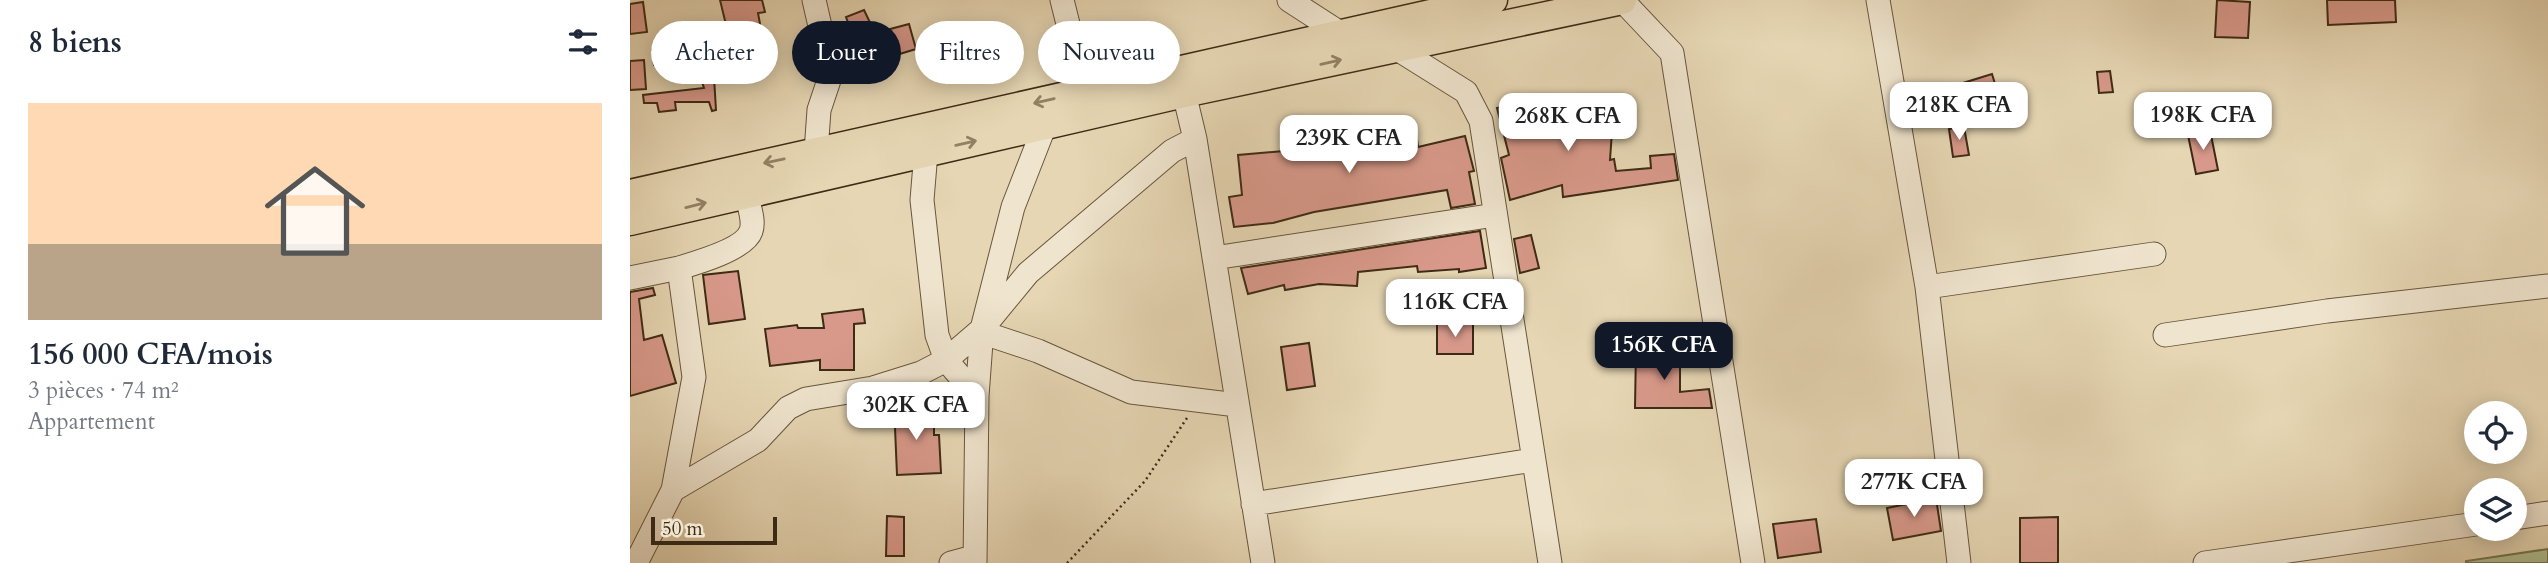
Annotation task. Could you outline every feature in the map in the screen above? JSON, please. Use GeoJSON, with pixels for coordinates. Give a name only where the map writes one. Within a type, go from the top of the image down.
{"type":"FeatureCollection","features":[{"type":"Feature","properties":{"kind":"main road"},"geometry":{"type":"LineString","coordinates":[[630,194],[1493,0]]}},
{"type":"Feature","properties":{"kind":"main road"},"geometry":{"type":"LineString","coordinates":[[630,221],[1184,93],[1622,0]]}},
{"type":"Feature","properties":{"kind":"street"},"geometry":{"type":"LineString","coordinates":[[814,0],[831,74],[819,110],[816,152]]}},
{"type":"Feature","properties":{"kind":"street"},"geometry":{"type":"LineString","coordinates":[[1062,0],[1078,64],[1096,89]]}},
{"type":"Feature","properties":{"kind":"street"},"geometry":{"type":"LineString","coordinates":[[1289,0],[1340,33]]}},
{"type":"Feature","properties":{"kind":"street"},"geometry":{"type":"LineString","coordinates":[[1622,0],[1672,53],[1753,563]]}},
{"type":"Feature","properties":{"kind":"street"},"geometry":{"type":"LineString","coordinates":[[1878,0],[1927,287],[1959,563]]}},
{"type":"Feature","properties":{"kind":"street"},"geometry":{"type":"LineString","coordinates":[[1394,47],[1466,92],[1481,121],[1550,563]]}},
{"type":"Feature","properties":{"kind":"street"},"geometry":{"type":"LineString","coordinates":[[1184,93],[1195,139],[1264,563]]}},
{"type":"Feature","properties":{"kind":"street"},"geometry":{"type":"LineString","coordinates":[[951,563],[974,560],[977,396],[982,331],[1013,207],[1045,125]]}},
{"type":"Feature","properties":{"kind":"street"},"geometry":{"type":"LineString","coordinates":[[673,490],[758,440],[788,408],[806,399],[873,388],[921,373],[946,360],[982,331],[1028,273],[1172,151],[1195,139]]}},
{"type":"Feature","properties":{"kind":"street"},"geometry":{"type":"LineString","coordinates":[[926,152],[922,200],[937,335],[946,360],[977,396]]}},
{"type":"Feature","properties":{"kind":"street"},"geometry":{"type":"LineString","coordinates":[[630,278],[679,268],[728,250],[747,237],[752,224],[746,193]]}},
{"type":"Feature","properties":{"kind":"street"},"geometry":{"type":"LineString","coordinates":[[1214,258],[1495,215]]}},
{"type":"Feature","properties":{"kind":"street"},"geometry":{"type":"LineString","coordinates":[[1927,287],[2154,254]]}},
{"type":"Feature","properties":{"kind":"street"},"geometry":{"type":"LineString","coordinates":[[636,563],[673,490],[694,377],[679,268]]}},
{"type":"Feature","properties":{"kind":"street"},"geometry":{"type":"LineString","coordinates":[[2165,335],[2327,311],[2548,286]]}},
{"type":"Feature","properties":{"kind":"street"},"geometry":{"type":"LineString","coordinates":[[982,331],[1038,351],[1131,392],[1237,405]]}},
{"type":"Feature","properties":{"kind":"street"},"geometry":{"type":"LineString","coordinates":[[1254,504],[1533,460]]}},
{"type":"Feature","properties":{"kind":"street"},"geometry":{"type":"LineString","coordinates":[[2527,516],[2548,513]]}},
{"type":"Feature","properties":{"kind":"street"},"geometry":{"type":"LineString","coordinates":[[2205,563],[2464,526]]}},
{"type":"Feature","properties":{"kind":"path"},"geometry":{"type":"LineString","coordinates":[[1067,563],[1145,481],[1197,400]]}},
{"type":"Feature","properties":{"kind":"green space"},"geometry":{"type":"Polygon","coordinates":[[[2548,549],[2548,563],[2466,563],[2466,561],[2548,549]]]}},
{"type":"Feature","properties":{"kind":"building"},"geometry":{"type":"Polygon","coordinates":[[[720,0],[762,0],[765,12],[758,13],[759,21],[725,21],[720,0]]]}},
{"type":"Feature","properties":{"kind":"building"},"geometry":{"type":"Polygon","coordinates":[[[2217,0],[2250,2],[2248,38],[2215,37],[2217,0]]]}},
{"type":"Feature","properties":{"kind":"building"},"geometry":{"type":"Polygon","coordinates":[[[2327,0],[2395,0],[2396,22],[2328,25],[2327,0]]]}},
{"type":"Feature","properties":{"kind":"building"},"geometry":{"type":"Polygon","coordinates":[[[643,2],[647,32],[630,34],[630,4],[643,2]]]}},
{"type":"Feature","properties":{"kind":"building"},"geometry":{"type":"Polygon","coordinates":[[[864,10],[869,21],[847,21],[846,17],[864,10]]]}},
{"type":"Feature","properties":{"kind":"building"},"geometry":{"type":"Polygon","coordinates":[[[909,24],[915,49],[901,54],[901,26],[909,24]]]}},
{"type":"Feature","properties":{"kind":"building"},"geometry":{"type":"Polygon","coordinates":[[[644,60],[646,89],[630,90],[630,61],[644,60]]]}},
{"type":"Feature","properties":{"kind":"building"},"geometry":{"type":"Polygon","coordinates":[[[2110,71],[2113,92],[2099,93],[2097,72],[2110,71]]]}},
{"type":"Feature","properties":{"kind":"building"},"geometry":{"type":"Polygon","coordinates":[[[1992,74],[2004,113],[1975,122],[1963,83],[1992,74]]]}},
{"type":"Feature","properties":{"kind":"building"},"geometry":{"type":"Polygon","coordinates":[[[703,84],[714,84],[716,110],[712,111],[709,102],[675,102],[676,110],[659,112],[657,103],[644,103],[643,95],[704,88],[703,84]]]}},
{"type":"Feature","properties":{"kind":"building"},"geometry":{"type":"Polygon","coordinates":[[[1573,99],[1578,114],[1613,117],[1610,160],[1614,159],[1616,171],[1651,168],[1650,156],[1674,154],[1678,180],[1563,197],[1562,185],[1510,200],[1501,158],[1509,155],[1497,108],[1530,100],[1533,111],[1573,99]]]}},
{"type":"Feature","properties":{"kind":"building"},"geometry":{"type":"Polygon","coordinates":[[[1415,124],[1418,147],[1465,136],[1474,171],[1469,172],[1475,204],[1451,208],[1447,190],[1314,212],[1273,223],[1234,227],[1229,197],[1242,195],[1238,155],[1295,150],[1294,142],[1384,136],[1383,128],[1415,124]]]}},
{"type":"Feature","properties":{"kind":"building"},"geometry":{"type":"Polygon","coordinates":[[[1964,127],[1969,155],[1953,157],[1949,129],[1964,127]]]}},
{"type":"Feature","properties":{"kind":"building"},"geometry":{"type":"Polygon","coordinates":[[[2210,130],[2218,170],[2196,174],[2188,135],[2210,130]]]}},
{"type":"Feature","properties":{"kind":"building"},"geometry":{"type":"Polygon","coordinates":[[[1480,231],[1486,268],[1459,272],[1459,269],[1418,272],[1417,266],[1358,272],[1357,286],[1319,284],[1285,290],[1284,285],[1248,294],[1241,268],[1480,231]]]}},
{"type":"Feature","properties":{"kind":"building"},"geometry":{"type":"Polygon","coordinates":[[[1531,235],[1539,268],[1520,273],[1514,239],[1531,235]]]}},
{"type":"Feature","properties":{"kind":"building"},"geometry":{"type":"Polygon","coordinates":[[[738,271],[745,319],[709,324],[703,275],[738,271]]]}},
{"type":"Feature","properties":{"kind":"building"},"geometry":{"type":"Polygon","coordinates":[[[653,288],[655,295],[639,299],[644,340],[662,335],[676,383],[630,396],[630,292],[653,288]]]}},
{"type":"Feature","properties":{"kind":"building"},"geometry":{"type":"Polygon","coordinates":[[[863,309],[865,323],[854,324],[854,370],[820,370],[820,360],[770,366],[765,329],[797,325],[798,328],[824,328],[822,314],[863,309]]]}},
{"type":"Feature","properties":{"kind":"building"},"geometry":{"type":"Polygon","coordinates":[[[1437,324],[1473,324],[1473,354],[1437,354],[1437,324]]]}},
{"type":"Feature","properties":{"kind":"building"},"geometry":{"type":"Polygon","coordinates":[[[1309,343],[1315,386],[1287,390],[1281,347],[1309,343]]]}},
{"type":"Feature","properties":{"kind":"building"},"geometry":{"type":"Polygon","coordinates":[[[1636,349],[1680,350],[1680,392],[1709,389],[1712,408],[1635,408],[1636,349]]]}},
{"type":"Feature","properties":{"kind":"building"},"geometry":{"type":"Polygon","coordinates":[[[907,402],[909,412],[934,412],[934,435],[939,435],[941,473],[897,475],[894,404],[907,402]]]}},
{"type":"Feature","properties":{"kind":"building"},"geometry":{"type":"Polygon","coordinates":[[[1936,498],[1941,531],[1893,540],[1887,508],[1936,498]]]}},
{"type":"Feature","properties":{"kind":"building"},"geometry":{"type":"Polygon","coordinates":[[[887,516],[904,517],[904,556],[886,556],[887,516]]]}},
{"type":"Feature","properties":{"kind":"building"},"geometry":{"type":"Polygon","coordinates":[[[2058,517],[2058,563],[2020,563],[2020,518],[2058,517]]]}},
{"type":"Feature","properties":{"kind":"building"},"geometry":{"type":"Polygon","coordinates":[[[1816,519],[1821,552],[1778,558],[1773,524],[1816,519]]]}}]}
